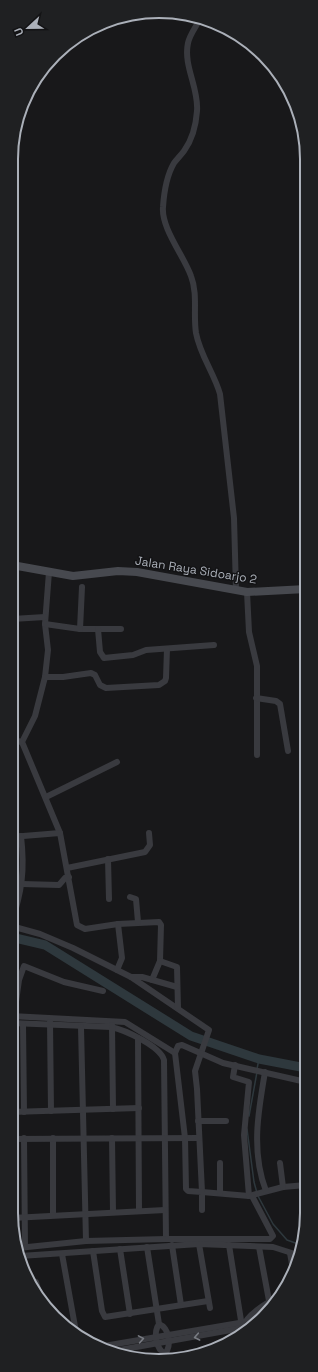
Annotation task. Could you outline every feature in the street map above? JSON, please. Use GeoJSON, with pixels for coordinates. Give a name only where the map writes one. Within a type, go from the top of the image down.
{"type":"FeatureCollection","features":[{"type":"Feature","properties":{"kind":"street"},"geometry":{"type":"LineString","coordinates":[[197,24],[191,35],[187,51],[188,62],[197,98],[196,122],[191,139],[174,163],[169,176],[162,208],[164,220],[191,276],[194,291],[196,332],[200,350],[220,394],[234,518],[236,590]]}},
{"type":"Feature","properties":{"kind":"street","name":"Jalan Raya Sidoarjo 2"},"geometry":{"type":"LineString","coordinates":[[18,567],[48,576],[73,576],[128,571],[236,590],[247,595],[300,590]]}},
{"type":"Feature","properties":{"kind":"street"},"geometry":{"type":"LineString","coordinates":[[22,742],[35,716],[45,677],[48,650],[45,624],[48,576]]}},
{"type":"Feature","properties":{"kind":"street"},"geometry":{"type":"LineString","coordinates":[[80,629],[82,587]]}},
{"type":"Feature","properties":{"kind":"street"},"geometry":{"type":"LineString","coordinates":[[247,595],[249,632],[257,666],[257,755]]}},
{"type":"Feature","properties":{"kind":"street"},"geometry":{"type":"LineString","coordinates":[[18,619],[46,617]]}},
{"type":"Feature","properties":{"kind":"street"},"geometry":{"type":"LineString","coordinates":[[45,624],[80,629],[121,629]]}},
{"type":"Feature","properties":{"kind":"street"},"geometry":{"type":"LineString","coordinates":[[98,629],[100,652],[104,658],[133,655],[146,650],[214,645]]}},
{"type":"Feature","properties":{"kind":"street"},"geometry":{"type":"LineString","coordinates":[[45,677],[63,677],[91,673],[95,675],[100,684],[106,688],[159,685],[166,678],[167,649]]}},
{"type":"Feature","properties":{"kind":"street"},"geometry":{"type":"LineString","coordinates":[[256,698],[276,701],[280,704],[288,751]]}},
{"type":"Feature","properties":{"kind":"street"},"geometry":{"type":"LineString","coordinates":[[18,741],[22,742]]}},
{"type":"Feature","properties":{"kind":"street"},"geometry":{"type":"LineString","coordinates":[[22,742],[60,833],[77,925],[85,929],[138,922],[156,921],[161,924],[160,961],[152,980]]}},
{"type":"Feature","properties":{"kind":"street"},"geometry":{"type":"LineString","coordinates":[[46,797],[117,762]]}},
{"type":"Feature","properties":{"kind":"street"},"geometry":{"type":"LineString","coordinates":[[18,836],[60,833]]}},
{"type":"Feature","properties":{"kind":"street"},"geometry":{"type":"LineString","coordinates":[[67,868],[145,852],[150,845],[149,833]]}},
{"type":"Feature","properties":{"kind":"street"},"geometry":{"type":"LineString","coordinates":[[18,899],[22,884],[24,863],[21,836]]}},
{"type":"Feature","properties":{"kind":"street"},"geometry":{"type":"LineString","coordinates":[[108,859],[109,899]]}},
{"type":"Feature","properties":{"kind":"street"},"geometry":{"type":"LineString","coordinates":[[22,884],[59,884],[65,878],[69,877]]}},
{"type":"Feature","properties":{"kind":"street"},"geometry":{"type":"LineString","coordinates":[[130,897],[136,899],[138,922]]}},
{"type":"Feature","properties":{"kind":"street"},"geometry":{"type":"LineString","coordinates":[[117,970],[122,958],[118,924]]}},
{"type":"Feature","properties":{"kind":"street"},"geometry":{"type":"LineString","coordinates":[[18,927],[40,934],[73,948],[131,977],[208,1029],[209,1032],[194,1075],[198,1090],[202,1210]]}},
{"type":"Feature","properties":{"kind":"street"},"geometry":{"type":"LineString","coordinates":[[160,961],[176,966],[178,1008]]}},
{"type":"Feature","properties":{"kind":"street"},"geometry":{"type":"LineString","coordinates":[[18,986],[24,966],[64,982],[103,991]]}},
{"type":"Feature","properties":{"kind":"street"},"geometry":{"type":"LineString","coordinates":[[131,977],[139,976],[176,987]]}},
{"type":"Feature","properties":{"kind":"street"},"geometry":{"type":"LineString","coordinates":[[18,1016],[112,1024],[138,1038],[162,1055],[164,1060],[166,1239]]}},
{"type":"Feature","properties":{"kind":"street"},"geometry":{"type":"LineString","coordinates":[[49,1018],[51,1111]]}},
{"type":"Feature","properties":{"kind":"street"},"geometry":{"type":"LineString","coordinates":[[18,1024],[81,1027],[128,1023],[175,1053]]}},
{"type":"Feature","properties":{"kind":"street"},"geometry":{"type":"LineString","coordinates":[[23,1024],[24,1112]]}},
{"type":"Feature","properties":{"kind":"street"},"geometry":{"type":"LineString","coordinates":[[112,1024],[113,1109]]}},
{"type":"Feature","properties":{"kind":"street"},"geometry":{"type":"LineString","coordinates":[[81,1027],[86,1241]]}},
{"type":"Feature","properties":{"kind":"street"},"geometry":{"type":"LineString","coordinates":[[138,1038],[139,1211]]}},
{"type":"Feature","properties":{"kind":"street"},"geometry":{"type":"LineString","coordinates":[[300,1081],[235,1066],[202,1051],[180,1045],[175,1053],[185,1138],[187,1190],[251,1196],[283,1187],[300,1186]]}},
{"type":"Feature","properties":{"kind":"street"},"geometry":{"type":"LineString","coordinates":[[162,1055],[166,1047]]}},
{"type":"Feature","properties":{"kind":"street"},"geometry":{"type":"LineString","coordinates":[[24,1138],[25,1247],[86,1241],[270,1239],[273,1236],[251,1196],[244,1135],[249,1082],[233,1077],[235,1066]]}},
{"type":"Feature","properties":{"kind":"street"},"geometry":{"type":"LineString","coordinates":[[263,1072],[257,1134],[259,1171],[266,1191]]}},
{"type":"Feature","properties":{"kind":"street"},"geometry":{"type":"LineString","coordinates":[[18,1112],[139,1108]]}},
{"type":"Feature","properties":{"kind":"street"},"geometry":{"type":"LineString","coordinates":[[198,1121],[226,1121]]}},
{"type":"Feature","properties":{"kind":"street"},"geometry":{"type":"LineString","coordinates":[[18,1138],[199,1138]]}},
{"type":"Feature","properties":{"kind":"street"},"geometry":{"type":"LineString","coordinates":[[53,1138],[53,1215]]}},
{"type":"Feature","properties":{"kind":"street"},"geometry":{"type":"LineString","coordinates":[[112,1138],[113,1212]]}},
{"type":"Feature","properties":{"kind":"street"},"geometry":{"type":"LineString","coordinates":[[220,1163],[220,1193]]}},
{"type":"Feature","properties":{"kind":"street"},"geometry":{"type":"LineString","coordinates":[[280,1163],[283,1187]]}},
{"type":"Feature","properties":{"kind":"street"},"geometry":{"type":"LineString","coordinates":[[18,1218],[165,1210]]}},
{"type":"Feature","properties":{"kind":"street"},"geometry":{"type":"LineString","coordinates":[[199,1244],[210,1308]]}},
{"type":"Feature","properties":{"kind":"street"},"geometry":{"type":"LineString","coordinates":[[25,1256],[199,1244],[273,1247],[294,1254]]}},
{"type":"Feature","properties":{"kind":"street"},"geometry":{"type":"LineString","coordinates":[[172,1245],[181,1305]]}},
{"type":"Feature","properties":{"kind":"street"},"geometry":{"type":"LineString","coordinates":[[229,1245],[243,1326]]}},
{"type":"Feature","properties":{"kind":"street"},"geometry":{"type":"LineString","coordinates":[[147,1247],[159,1324],[157,1327],[157,1344],[163,1354]]}},
{"type":"Feature","properties":{"kind":"street"},"geometry":{"type":"LineString","coordinates":[[259,1247],[269,1301]]}},
{"type":"Feature","properties":{"kind":"street"},"geometry":{"type":"LineString","coordinates":[[120,1249],[130,1314]]}},
{"type":"Feature","properties":{"kind":"street"},"geometry":{"type":"LineString","coordinates":[[93,1251],[103,1315],[108,1317],[208,1301]]}},
{"type":"Feature","properties":{"kind":"street"},"geometry":{"type":"LineString","coordinates":[[290,1253],[291,1261]]}},
{"type":"Feature","properties":{"kind":"street"},"geometry":{"type":"LineString","coordinates":[[62,1254],[75,1326]]}},
{"type":"Feature","properties":{"kind":"street"},"geometry":{"type":"LineString","coordinates":[[124,1349],[169,1342],[243,1326],[259,1313]]}},
{"type":"Feature","properties":{"kind":"street"},"geometry":{"type":"LineString","coordinates":[[159,1324],[162,1325],[168,1335],[169,1342],[166,1354]]}},
{"type":"Feature","properties":{"kind":"street"},"geometry":{"type":"LineString","coordinates":[[109,1345],[157,1336],[243,1326]]}},
{"type":"Feature","properties":{"kind":"waterway"},"geometry":{"type":"LineString","coordinates":[[18,939],[45,945],[191,1036],[259,1059],[300,1067]]}},
{"type":"Feature","properties":{"kind":"waterway"},"geometry":{"type":"LineString","coordinates":[[257,1069],[259,1059]]}},
{"type":"Feature","properties":{"kind":"waterway"},"geometry":{"type":"LineString","coordinates":[[249,1116],[257,1072]]}},
{"type":"Feature","properties":{"kind":"waterway"},"geometry":{"type":"LineString","coordinates":[[247,1129],[254,1182],[257,1193]]}},
{"type":"Feature","properties":{"kind":"waterway"},"geometry":{"type":"LineString","coordinates":[[258,1196],[273,1224],[287,1240],[296,1243]]}}]}
